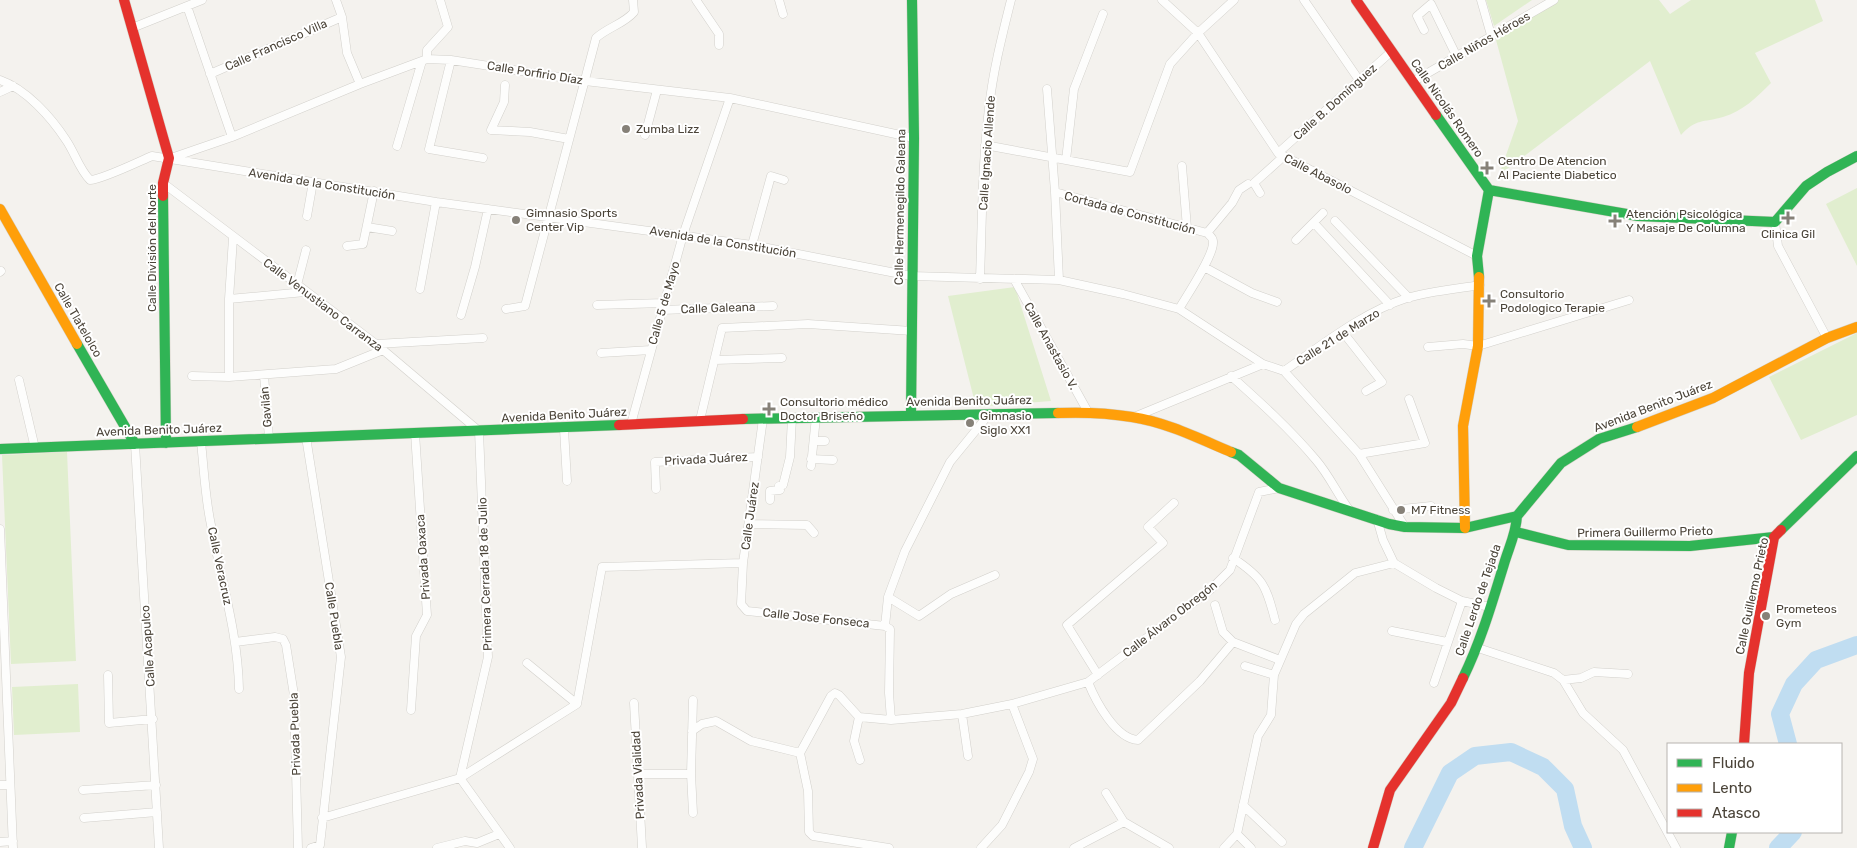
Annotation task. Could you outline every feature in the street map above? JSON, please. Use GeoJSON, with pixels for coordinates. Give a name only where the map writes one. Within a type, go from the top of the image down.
{"type":"FeatureCollection","features":[{"type":"Feature","properties":{"kind":"main road","name":"Calle División del Norte"},"geometry":{"type":"LineString","coordinates":[[124,0],[169,158],[164,183],[166,443]]}},
{"type":"Feature","properties":{"kind":"main road","name":"Calle Hermenegildo Galeana"},"geometry":{"type":"LineString","coordinates":[[911,414],[914,138],[912,0]]}},
{"type":"Feature","properties":{"kind":"main road","name":"Calle Nicolás Romero"},"geometry":{"type":"LineString","coordinates":[[1356,0],[1489,190]]}},
{"type":"Feature","properties":{"kind":"main road"},"geometry":{"type":"LineString","coordinates":[[1465,528],[1463,426],[1478,346],[1480,285],[1477,256],[1489,190],[1638,216],[1775,222],[1785,214],[1806,187],[1820,176],[1857,156]]}},
{"type":"Feature","properties":{"kind":"main road","name":"Calle Tlatelolco"},"geometry":{"type":"LineString","coordinates":[[0,208],[135,444]]}},
{"type":"Feature","properties":{"kind":"main road","name":"Avenida Benito Juárez"},"geometry":{"type":"LineString","coordinates":[[0,449],[479,430],[564,429],[700,420],[911,414],[1088,412],[1134,417],[1186,433],[1239,455],[1279,488],[1377,520],[1405,527],[1465,528],[1517,516],[1561,463],[1599,439],[1663,418],[1713,398],[1827,338],[1857,327]]}},
{"type":"Feature","properties":{"kind":"main road","name":"Calle Guillermo Prieto"},"geometry":{"type":"LineString","coordinates":[[1744,743],[1749,673],[1774,537],[1857,456]]}},
{"type":"Feature","properties":{"kind":"main road","name":"Calle Lerdo de Tejada"},"geometry":{"type":"LineString","coordinates":[[1373,848],[1390,790],[1451,703],[1478,648],[1508,550],[1516,532],[1517,516]]}},
{"type":"Feature","properties":{"kind":"main road","name":"Primera Guillermo Prieto"},"geometry":{"type":"LineString","coordinates":[[1516,532],[1568,545],[1690,546],[1774,537]]}},
{"type":"Feature","properties":{"kind":"main road"},"geometry":{"type":"LineString","coordinates":[[1729,848],[1732,833]]}},
{"type":"Feature","properties":{"kind":"street"},"geometry":{"type":"LineString","coordinates":[[132,28],[202,0]]}},
{"type":"Feature","properties":{"kind":"street"},"geometry":{"type":"LineString","coordinates":[[336,0],[342,16],[347,53],[360,84]]}},
{"type":"Feature","properties":{"kind":"street"},"geometry":{"type":"LineString","coordinates":[[397,146],[427,50],[448,27],[440,0]]}},
{"type":"Feature","properties":{"kind":"street"},"geometry":{"type":"LineString","coordinates":[[506,309],[525,306],[547,217],[596,38],[605,30],[628,19],[634,12],[633,0]]}},
{"type":"Feature","properties":{"kind":"street"},"geometry":{"type":"LineString","coordinates":[[696,0],[719,34],[719,45]]}},
{"type":"Feature","properties":{"kind":"street"},"geometry":{"type":"LineString","coordinates":[[779,0],[783,14]]}},
{"type":"Feature","properties":{"kind":"street","name":"Calle Ignacio Allende"},"geometry":{"type":"LineString","coordinates":[[980,279],[985,145],[995,68],[1011,0]]}},
{"type":"Feature","properties":{"kind":"street","name":"Calle Abasolo"},"geometry":{"type":"LineString","coordinates":[[1162,0],[1198,33],[1281,155],[1477,256]]}},
{"type":"Feature","properties":{"kind":"street"},"geometry":{"type":"LineString","coordinates":[[985,145],[1130,172],[1170,64],[1198,33],[1234,0]]}},
{"type":"Feature","properties":{"kind":"street"},"geometry":{"type":"LineString","coordinates":[[1304,0],[1359,80]]}},
{"type":"Feature","properties":{"kind":"street"},"geometry":{"type":"LineString","coordinates":[[1481,0],[1491,35]]}},
{"type":"Feature","properties":{"kind":"street","name":"Calle Niños Héroes"},"geometry":{"type":"LineString","coordinates":[[1414,81],[1554,0]]}},
{"type":"Feature","properties":{"kind":"street"},"geometry":{"type":"LineString","coordinates":[[1424,30],[1417,16],[1431,4],[1456,57]]}},
{"type":"Feature","properties":{"kind":"street"},"geometry":{"type":"LineString","coordinates":[[187,6],[232,137]]}},
{"type":"Feature","properties":{"kind":"street"},"geometry":{"type":"LineString","coordinates":[[1066,160],[1074,88],[1103,14]]}},
{"type":"Feature","properties":{"kind":"street","name":"Calle Francisco Villa"},"geometry":{"type":"LineString","coordinates":[[210,74],[342,16]]}},
{"type":"Feature","properties":{"kind":"street","name":"Calle B. Domínguez"},"geometry":{"type":"LineString","coordinates":[[1260,193],[1254,183],[1359,80],[1392,51]]}},
{"type":"Feature","properties":{"kind":"street","name":"Calle Porfirio Díaz"},"geometry":{"type":"LineString","coordinates":[[169,158],[232,137],[360,84],[424,60],[451,60],[585,81],[730,98],[914,138]]}},
{"type":"Feature","properties":{"kind":"street"},"geometry":{"type":"LineString","coordinates":[[451,60],[429,149],[483,158]]}},
{"type":"Feature","properties":{"kind":"street","name":"Avenida de la Constitución"},"geometry":{"type":"LineString","coordinates":[[0,80],[13,86],[32,101],[60,133],[90,180],[97,180],[152,156],[169,158],[436,202],[752,245],[911,276],[1059,280],[1179,309],[1263,364],[1284,371],[1359,454],[1405,527]]}},
{"type":"Feature","properties":{"kind":"street"},"geometry":{"type":"LineString","coordinates":[[505,85],[504,102],[491,130],[530,132],[568,139]]}},
{"type":"Feature","properties":{"kind":"street"},"geometry":{"type":"LineString","coordinates":[[0,92],[13,86]]}},
{"type":"Feature","properties":{"kind":"street"},"geometry":{"type":"LineString","coordinates":[[645,136],[657,90]]}},
{"type":"Feature","properties":{"kind":"street"},"geometry":{"type":"LineString","coordinates":[[1047,90],[1055,192],[1059,280]]}},
{"type":"Feature","properties":{"kind":"street","name":"Calle 5 de Mayo"},"geometry":{"type":"LineString","coordinates":[[631,424],[683,235],[730,98]]}},
{"type":"Feature","properties":{"kind":"street"},"geometry":{"type":"LineString","coordinates":[[1182,166],[1188,228]]}},
{"type":"Feature","properties":{"kind":"street"},"geometry":{"type":"LineString","coordinates":[[752,245],[771,176],[784,180]]}},
{"type":"Feature","properties":{"kind":"street"},"geometry":{"type":"LineString","coordinates":[[307,216],[312,182]]}},
{"type":"Feature","properties":{"kind":"street","name":"Calle Venustiano Carranza"},"geometry":{"type":"LineString","coordinates":[[164,183],[233,238],[376,344],[479,430]]}},
{"type":"Feature","properties":{"kind":"street"},"geometry":{"type":"LineString","coordinates":[[1207,233],[1232,203],[1239,190],[1248,184]]}},
{"type":"Feature","properties":{"kind":"street"},"geometry":{"type":"LineString","coordinates":[[347,246],[362,244],[374,192]]}},
{"type":"Feature","properties":{"kind":"street","name":"Cortada de Constitución"},"geometry":{"type":"LineString","coordinates":[[1055,192],[1207,233],[1213,238],[1214,244],[1204,267],[1179,309]]}},
{"type":"Feature","properties":{"kind":"street"},"geometry":{"type":"LineString","coordinates":[[420,290],[436,202]]}},
{"type":"Feature","properties":{"kind":"street"},"geometry":{"type":"LineString","coordinates":[[461,315],[475,267],[488,209]]}},
{"type":"Feature","properties":{"kind":"street"},"geometry":{"type":"LineString","coordinates":[[1296,240],[1323,213]]}},
{"type":"Feature","properties":{"kind":"street"},"geometry":{"type":"LineString","coordinates":[[1335,221],[1409,298]]}},
{"type":"Feature","properties":{"kind":"street"},"geometry":{"type":"LineString","coordinates":[[1775,222],[1778,246],[1827,338]]}},
{"type":"Feature","properties":{"kind":"street"},"geometry":{"type":"LineString","coordinates":[[1314,223],[1390,305]]}},
{"type":"Feature","properties":{"kind":"street"},"geometry":{"type":"LineString","coordinates":[[367,227],[392,231]]}},
{"type":"Feature","properties":{"kind":"street"},"geometry":{"type":"LineString","coordinates":[[229,377],[229,299],[233,238]]}},
{"type":"Feature","properties":{"kind":"street"},"geometry":{"type":"LineString","coordinates":[[297,285],[306,250]]}},
{"type":"Feature","properties":{"kind":"street"},"geometry":{"type":"LineString","coordinates":[[1204,267],[1252,293],[1278,302]]}},
{"type":"Feature","properties":{"kind":"street","name":"Calle Anastasio V."},"geometry":{"type":"LineString","coordinates":[[1014,279],[1088,412]]}},
{"type":"Feature","properties":{"kind":"street","name":"Calle 21 de Marzo"},"geometry":{"type":"LineString","coordinates":[[1284,371],[1342,331],[1390,305],[1409,298],[1480,285]]}},
{"type":"Feature","properties":{"kind":"street"},"geometry":{"type":"LineString","coordinates":[[229,299],[305,292]]}},
{"type":"Feature","properties":{"kind":"street"},"geometry":{"type":"LineString","coordinates":[[1428,347],[1463,344],[1478,346],[1628,300]]}},
{"type":"Feature","properties":{"kind":"street","name":"Calle Galeana"},"geometry":{"type":"LineString","coordinates":[[597,305],[773,306]]}},
{"type":"Feature","properties":{"kind":"street"},"geometry":{"type":"LineString","coordinates":[[700,420],[722,328],[808,324],[912,331]]}},
{"type":"Feature","properties":{"kind":"street"},"geometry":{"type":"LineString","coordinates":[[1342,331],[1382,382],[1366,391]]}},
{"type":"Feature","properties":{"kind":"street"},"geometry":{"type":"LineString","coordinates":[[376,344],[483,338]]}},
{"type":"Feature","properties":{"kind":"street"},"geometry":{"type":"LineString","coordinates":[[192,376],[229,377],[336,369],[383,350]]}},
{"type":"Feature","properties":{"kind":"street"},"geometry":{"type":"LineString","coordinates":[[601,353],[651,350]]}},
{"type":"Feature","properties":{"kind":"street"},"geometry":{"type":"LineString","coordinates":[[715,360],[782,358]]}},
{"type":"Feature","properties":{"kind":"street"},"geometry":{"type":"LineString","coordinates":[[1134,417],[1263,364]]}},
{"type":"Feature","properties":{"kind":"street","name":"Gavilán"},"geometry":{"type":"LineString","coordinates":[[264,375],[269,438]]}},
{"type":"Feature","properties":{"kind":"street"},"geometry":{"type":"LineString","coordinates":[[1230,376],[1270,411],[1317,462],[1350,511]]}},
{"type":"Feature","properties":{"kind":"street"},"geometry":{"type":"LineString","coordinates":[[19,380],[35,448]]}},
{"type":"Feature","properties":{"kind":"street"},"geometry":{"type":"LineString","coordinates":[[1359,454],[1425,443],[1409,399]]}},
{"type":"Feature","properties":{"kind":"street"},"geometry":{"type":"LineString","coordinates":[[892,720],[889,693],[890,629],[885,626],[888,597],[905,551],[950,462],[990,413]]}},
{"type":"Feature","properties":{"kind":"street"},"geometry":{"type":"LineString","coordinates":[[816,417],[811,462],[833,460]]}},
{"type":"Feature","properties":{"kind":"street"},"geometry":{"type":"LineString","coordinates":[[770,500],[770,491],[780,490],[779,486],[783,485],[790,457],[792,418]]}},
{"type":"Feature","properties":{"kind":"street","name":"Calle Juárez"},"geometry":{"type":"LineString","coordinates":[[747,611],[741,604],[743,563],[750,524],[762,419]]}},
{"type":"Feature","properties":{"kind":"street"},"geometry":{"type":"LineString","coordinates":[[564,429],[567,481]]}},
{"type":"Feature","properties":{"kind":"street","name":"Primera Cerrada 18 de Julio"},"geometry":{"type":"LineString","coordinates":[[460,778],[488,657],[479,430]]}},
{"type":"Feature","properties":{"kind":"street","name":"Privada Oaxaca"},"geometry":{"type":"LineString","coordinates":[[410,710],[416,636],[426,615],[415,433]]}},
{"type":"Feature","properties":{"kind":"street","name":"Calle Puebla"},"geometry":{"type":"LineString","coordinates":[[306,437],[341,657],[320,845],[311,848]]}},
{"type":"Feature","properties":{"kind":"street"},"geometry":{"type":"LineString","coordinates":[[814,441],[825,440]]}},
{"type":"Feature","properties":{"kind":"street","name":"Calle Veracruz"},"geometry":{"type":"LineString","coordinates":[[201,442],[210,524],[239,661],[239,689]]}},
{"type":"Feature","properties":{"kind":"street","name":"Calle Acapulco"},"geometry":{"type":"LineString","coordinates":[[135,444],[153,720],[159,848]]}},
{"type":"Feature","properties":{"kind":"street","name":"Privada Juárez"},"geometry":{"type":"LineString","coordinates":[[656,489],[655,462],[758,457]]}},
{"type":"Feature","properties":{"kind":"street","name":"Calle Álvaro Obregón"},"geometry":{"type":"LineString","coordinates":[[859,717],[892,720],[962,714],[1012,704],[1088,682],[1210,590],[1230,570],[1259,492],[1279,488]]}},
{"type":"Feature","properties":{"kind":"street"},"geometry":{"type":"LineString","coordinates":[[1098,675],[1067,626],[1163,543],[1148,527],[1174,503]]}},
{"type":"Feature","properties":{"kind":"street"},"geometry":{"type":"LineString","coordinates":[[1393,510],[1431,506]]}},
{"type":"Feature","properties":{"kind":"street"},"geometry":{"type":"LineString","coordinates":[[1377,520],[1383,540],[1394,563],[1462,601],[1490,607]]}},
{"type":"Feature","properties":{"kind":"street"},"geometry":{"type":"LineString","coordinates":[[750,524],[807,525],[814,533]]}},
{"type":"Feature","properties":{"kind":"street"},"geometry":{"type":"LineString","coordinates":[[0,529],[13,845],[0,842]]}},
{"type":"Feature","properties":{"kind":"street"},"geometry":{"type":"LineString","coordinates":[[1233,558],[1256,574],[1264,583],[1275,620]]}},
{"type":"Feature","properties":{"kind":"street"},"geometry":{"type":"LineString","coordinates":[[322,818],[460,778],[577,704],[602,567],[743,563]]}},
{"type":"Feature","properties":{"kind":"street"},"geometry":{"type":"LineString","coordinates":[[1224,848],[1237,834],[1258,736],[1271,715],[1274,675],[1296,624],[1304,614],[1356,573],[1394,563]]}},
{"type":"Feature","properties":{"kind":"street"},"geometry":{"type":"LineString","coordinates":[[888,597],[919,616],[950,594],[995,574]]}},
{"type":"Feature","properties":{"kind":"street"},"geometry":{"type":"LineString","coordinates":[[1434,683],[1462,601]]}},
{"type":"Feature","properties":{"kind":"street"},"geometry":{"type":"LineString","coordinates":[[1216,605],[1222,632],[1233,642],[1280,660]]}},
{"type":"Feature","properties":{"kind":"street","name":"Calle Jose Fonseca"},"geometry":{"type":"LineString","coordinates":[[747,611],[885,626]]}},
{"type":"Feature","properties":{"kind":"street"},"geometry":{"type":"LineString","coordinates":[[1392,631],[1447,642]]}},
{"type":"Feature","properties":{"kind":"street","name":"Privada Puebla"},"geometry":{"type":"LineString","coordinates":[[235,642],[275,637],[283,639],[286,645],[294,694],[298,848]]}},
{"type":"Feature","properties":{"kind":"street"},"geometry":{"type":"LineString","coordinates":[[1088,682],[1093,694],[1120,734],[1129,739],[1138,740],[1200,681],[1233,642]]}},
{"type":"Feature","properties":{"kind":"street"},"geometry":{"type":"LineString","coordinates":[[1478,648],[1554,673],[1563,680],[1583,713],[1623,750],[1667,831]]}},
{"type":"Feature","properties":{"kind":"street"},"geometry":{"type":"LineString","coordinates":[[527,663],[577,704]]}},
{"type":"Feature","properties":{"kind":"street"},"geometry":{"type":"LineString","coordinates":[[1245,666],[1274,675]]}},
{"type":"Feature","properties":{"kind":"street"},"geometry":{"type":"LineString","coordinates":[[1563,680],[1581,678],[1594,672],[1628,674]]}},
{"type":"Feature","properties":{"kind":"street"},"geometry":{"type":"LineString","coordinates":[[108,675],[109,723],[153,720]]}},
{"type":"Feature","properties":{"kind":"street"},"geometry":{"type":"LineString","coordinates":[[860,760],[854,741],[859,717],[835,693],[830,696],[800,753],[808,791],[809,832],[813,836],[889,848]]}},
{"type":"Feature","properties":{"kind":"street"},"geometry":{"type":"LineString","coordinates":[[693,700],[691,774],[693,813]]}},
{"type":"Feature","properties":{"kind":"street","name":"Privada Vialidad"},"geometry":{"type":"LineString","coordinates":[[634,703],[642,847]]}},
{"type":"Feature","properties":{"kind":"street"},"geometry":{"type":"LineString","coordinates":[[981,848],[1002,825],[1029,772],[1033,759],[1012,704]]}},
{"type":"Feature","properties":{"kind":"street"},"geometry":{"type":"LineString","coordinates":[[962,714],[968,756]]}},
{"type":"Feature","properties":{"kind":"street"},"geometry":{"type":"LineString","coordinates":[[692,731],[702,724],[716,721],[751,741],[800,753]]}},
{"type":"Feature","properties":{"kind":"street"},"geometry":{"type":"LineString","coordinates":[[638,774],[691,774]]}},
{"type":"Feature","properties":{"kind":"street"},"geometry":{"type":"LineString","coordinates":[[460,778],[510,848]]}},
{"type":"Feature","properties":{"kind":"street"},"geometry":{"type":"LineString","coordinates":[[0,785],[10,785]]}},
{"type":"Feature","properties":{"kind":"street"},"geometry":{"type":"LineString","coordinates":[[83,790],[156,785]]}},
{"type":"Feature","properties":{"kind":"street"},"geometry":{"type":"LineString","coordinates":[[1106,792],[1124,822],[1169,848]]}},
{"type":"Feature","properties":{"kind":"street"},"geometry":{"type":"LineString","coordinates":[[1243,805],[1282,842]]}},
{"type":"Feature","properties":{"kind":"street"},"geometry":{"type":"LineString","coordinates":[[84,818],[157,812]]}},
{"type":"Feature","properties":{"kind":"street"},"geometry":{"type":"LineString","coordinates":[[1074,848],[1124,822]]}},
{"type":"Feature","properties":{"kind":"street"},"geometry":{"type":"LineString","coordinates":[[1668,833],[1676,848]]}},
{"type":"Feature","properties":{"kind":"street"},"geometry":{"type":"LineString","coordinates":[[437,848],[465,841],[477,842],[500,834]]}},
{"type":"Feature","properties":{"kind":"street"},"geometry":{"type":"LineString","coordinates":[[1237,834],[1251,848]]}},
{"type":"Feature","properties":{"kind":"green space"},"geometry":{"type":"Polygon","coordinates":[[[1486,0],[1532,0],[1494,26],[1486,0]]]}},
{"type":"Feature","properties":{"kind":"green space"},"geometry":{"type":"Polygon","coordinates":[[[1557,0],[1659,0],[1670,14],[1691,0],[1815,0],[1823,21],[1755,53],[1771,83],[1737,111],[1723,117],[1696,123],[1681,135],[1650,61],[1499,175],[1518,121],[1496,40],[1557,0]]]}},
{"type":"Feature","properties":{"kind":"green space"},"geometry":{"type":"Polygon","coordinates":[[[1857,188],[1857,266],[1826,204],[1857,188]]]}},
{"type":"Feature","properties":{"kind":"green space"},"geometry":{"type":"Polygon","coordinates":[[[1015,287],[1051,401],[976,407],[948,296],[1015,287]]]}},
{"type":"Feature","properties":{"kind":"green space"},"geometry":{"type":"Polygon","coordinates":[[[1857,333],[1857,415],[1801,440],[1769,377],[1857,333]]]}},
{"type":"Feature","properties":{"kind":"green space"},"geometry":{"type":"Polygon","coordinates":[[[67,452],[76,661],[11,664],[2,455],[67,452]]]}},
{"type":"Feature","properties":{"kind":"green space"},"geometry":{"type":"Polygon","coordinates":[[[78,684],[80,732],[14,735],[12,687],[78,684]]]}},
{"type":"Feature","properties":{"kind":"waterway"},"geometry":{"type":"LineString","coordinates":[[1788,743],[1780,714],[1794,684],[1816,660],[1857,645]]}},
{"type":"Feature","properties":{"kind":"waterway"},"geometry":{"type":"LineString","coordinates":[[1413,848],[1450,773],[1475,756],[1511,752],[1543,767],[1565,789],[1573,826],[1583,848]]}},
{"type":"Feature","properties":{"kind":"waterway"},"geometry":{"type":"LineString","coordinates":[[1778,848],[1792,833]]}},
{"type":"Feature","properties":{"kind":"traffic: fast"},"geometry":{"type":"LineString","coordinates":[[911,414],[914,138],[912,0]]}},
{"type":"Feature","properties":{"kind":"traffic: fast"},"geometry":{"type":"LineString","coordinates":[[1436,115],[1489,190],[1638,216],[1775,222],[1806,186],[1857,156]]}},
{"type":"Feature","properties":{"kind":"traffic: fast"},"geometry":{"type":"LineString","coordinates":[[1479,277],[1477,256],[1489,190]]}},
{"type":"Feature","properties":{"kind":"traffic: fast"},"geometry":{"type":"LineString","coordinates":[[163,196],[166,443]]}},
{"type":"Feature","properties":{"kind":"traffic: fast"},"geometry":{"type":"LineString","coordinates":[[77,344],[135,444]]}},
{"type":"Feature","properties":{"kind":"traffic: fast"},"geometry":{"type":"LineString","coordinates":[[743,419],[1058,413]]}},
{"type":"Feature","properties":{"kind":"traffic: fast"},"geometry":{"type":"LineString","coordinates":[[0,449],[619,425]]}},
{"type":"Feature","properties":{"kind":"traffic: fast"},"geometry":{"type":"LineString","coordinates":[[1231,452],[1239,455],[1279,488],[1389,524],[1405,527],[1465,528],[1517,516],[1561,463],[1599,439],[1637,427]]}},
{"type":"Feature","properties":{"kind":"traffic: fast"},"geometry":{"type":"LineString","coordinates":[[1781,530],[1857,456]]}},
{"type":"Feature","properties":{"kind":"traffic: fast"},"geometry":{"type":"LineString","coordinates":[[1463,678],[1486,622],[1514,535],[1517,516]]}},
{"type":"Feature","properties":{"kind":"traffic: fast"},"geometry":{"type":"LineString","coordinates":[[1516,532],[1568,545],[1690,546],[1774,537]]}},
{"type":"Feature","properties":{"kind":"traffic: fast"},"geometry":{"type":"LineString","coordinates":[[1729,848],[1732,833]]}},
{"type":"Feature","properties":{"kind":"traffic: slow"},"geometry":{"type":"LineString","coordinates":[[0,209],[77,344]]}},
{"type":"Feature","properties":{"kind":"traffic: slow"},"geometry":{"type":"LineString","coordinates":[[1465,528],[1463,426],[1478,346],[1479,277]]}},
{"type":"Feature","properties":{"kind":"traffic: slow"},"geometry":{"type":"LineString","coordinates":[[1637,427],[1713,398],[1827,338],[1857,327]]}},
{"type":"Feature","properties":{"kind":"traffic: slow"},"geometry":{"type":"LineString","coordinates":[[1058,413],[1105,414],[1145,419],[1231,452]]}},
{"type":"Feature","properties":{"kind":"traffic: jam"},"geometry":{"type":"LineString","coordinates":[[124,0],[169,158],[163,183],[163,196]]}},
{"type":"Feature","properties":{"kind":"traffic: jam"},"geometry":{"type":"LineString","coordinates":[[1356,0],[1436,115]]}},
{"type":"Feature","properties":{"kind":"traffic: jam"},"geometry":{"type":"LineString","coordinates":[[619,425],[743,419]]}},
{"type":"Feature","properties":{"kind":"traffic: jam"},"geometry":{"type":"LineString","coordinates":[[1744,743],[1749,673],[1774,537],[1781,530]]}},
{"type":"Feature","properties":{"kind":"traffic: jam"},"geometry":{"type":"LineString","coordinates":[[1373,848],[1390,790],[1451,703],[1463,678]]}},
{"type":"Feature","properties":{"kind":"place","name":"Zumba Lizz"},"geometry":{"type":"Point","coordinates":[626,129]}},
{"type":"Feature","properties":{"kind":"place","name":"Centro De Atencion Al Paciente Diabetico"},"geometry":{"type":"Point","coordinates":[1487,168]}},
{"type":"Feature","properties":{"kind":"place","name":"Clinica Gil"},"geometry":{"type":"Point","coordinates":[1788,218]}},
{"type":"Feature","properties":{"kind":"place","name":"Gimnasio Sports Center Vip"},"geometry":{"type":"Point","coordinates":[516,220]}},
{"type":"Feature","properties":{"kind":"place","name":"Atención Psicológica Y Masaje De Columna"},"geometry":{"type":"Point","coordinates":[1615,221]}},
{"type":"Feature","properties":{"kind":"place","name":"Consultorio Podologico Terapie"},"geometry":{"type":"Point","coordinates":[1489,301]}},
{"type":"Feature","properties":{"kind":"place","name":"Consultorio médico Doctor Briseño"},"geometry":{"type":"Point","coordinates":[769,409]}},
{"type":"Feature","properties":{"kind":"place","name":"Gimnasio Siglo XX1"},"geometry":{"type":"Point","coordinates":[970,423]}},
{"type":"Feature","properties":{"kind":"place","name":"M7 Fitness"},"geometry":{"type":"Point","coordinates":[1401,510]}},
{"type":"Feature","properties":{"kind":"place","name":"Prometeos Gym"},"geometry":{"type":"Point","coordinates":[1766,616]}}]}
